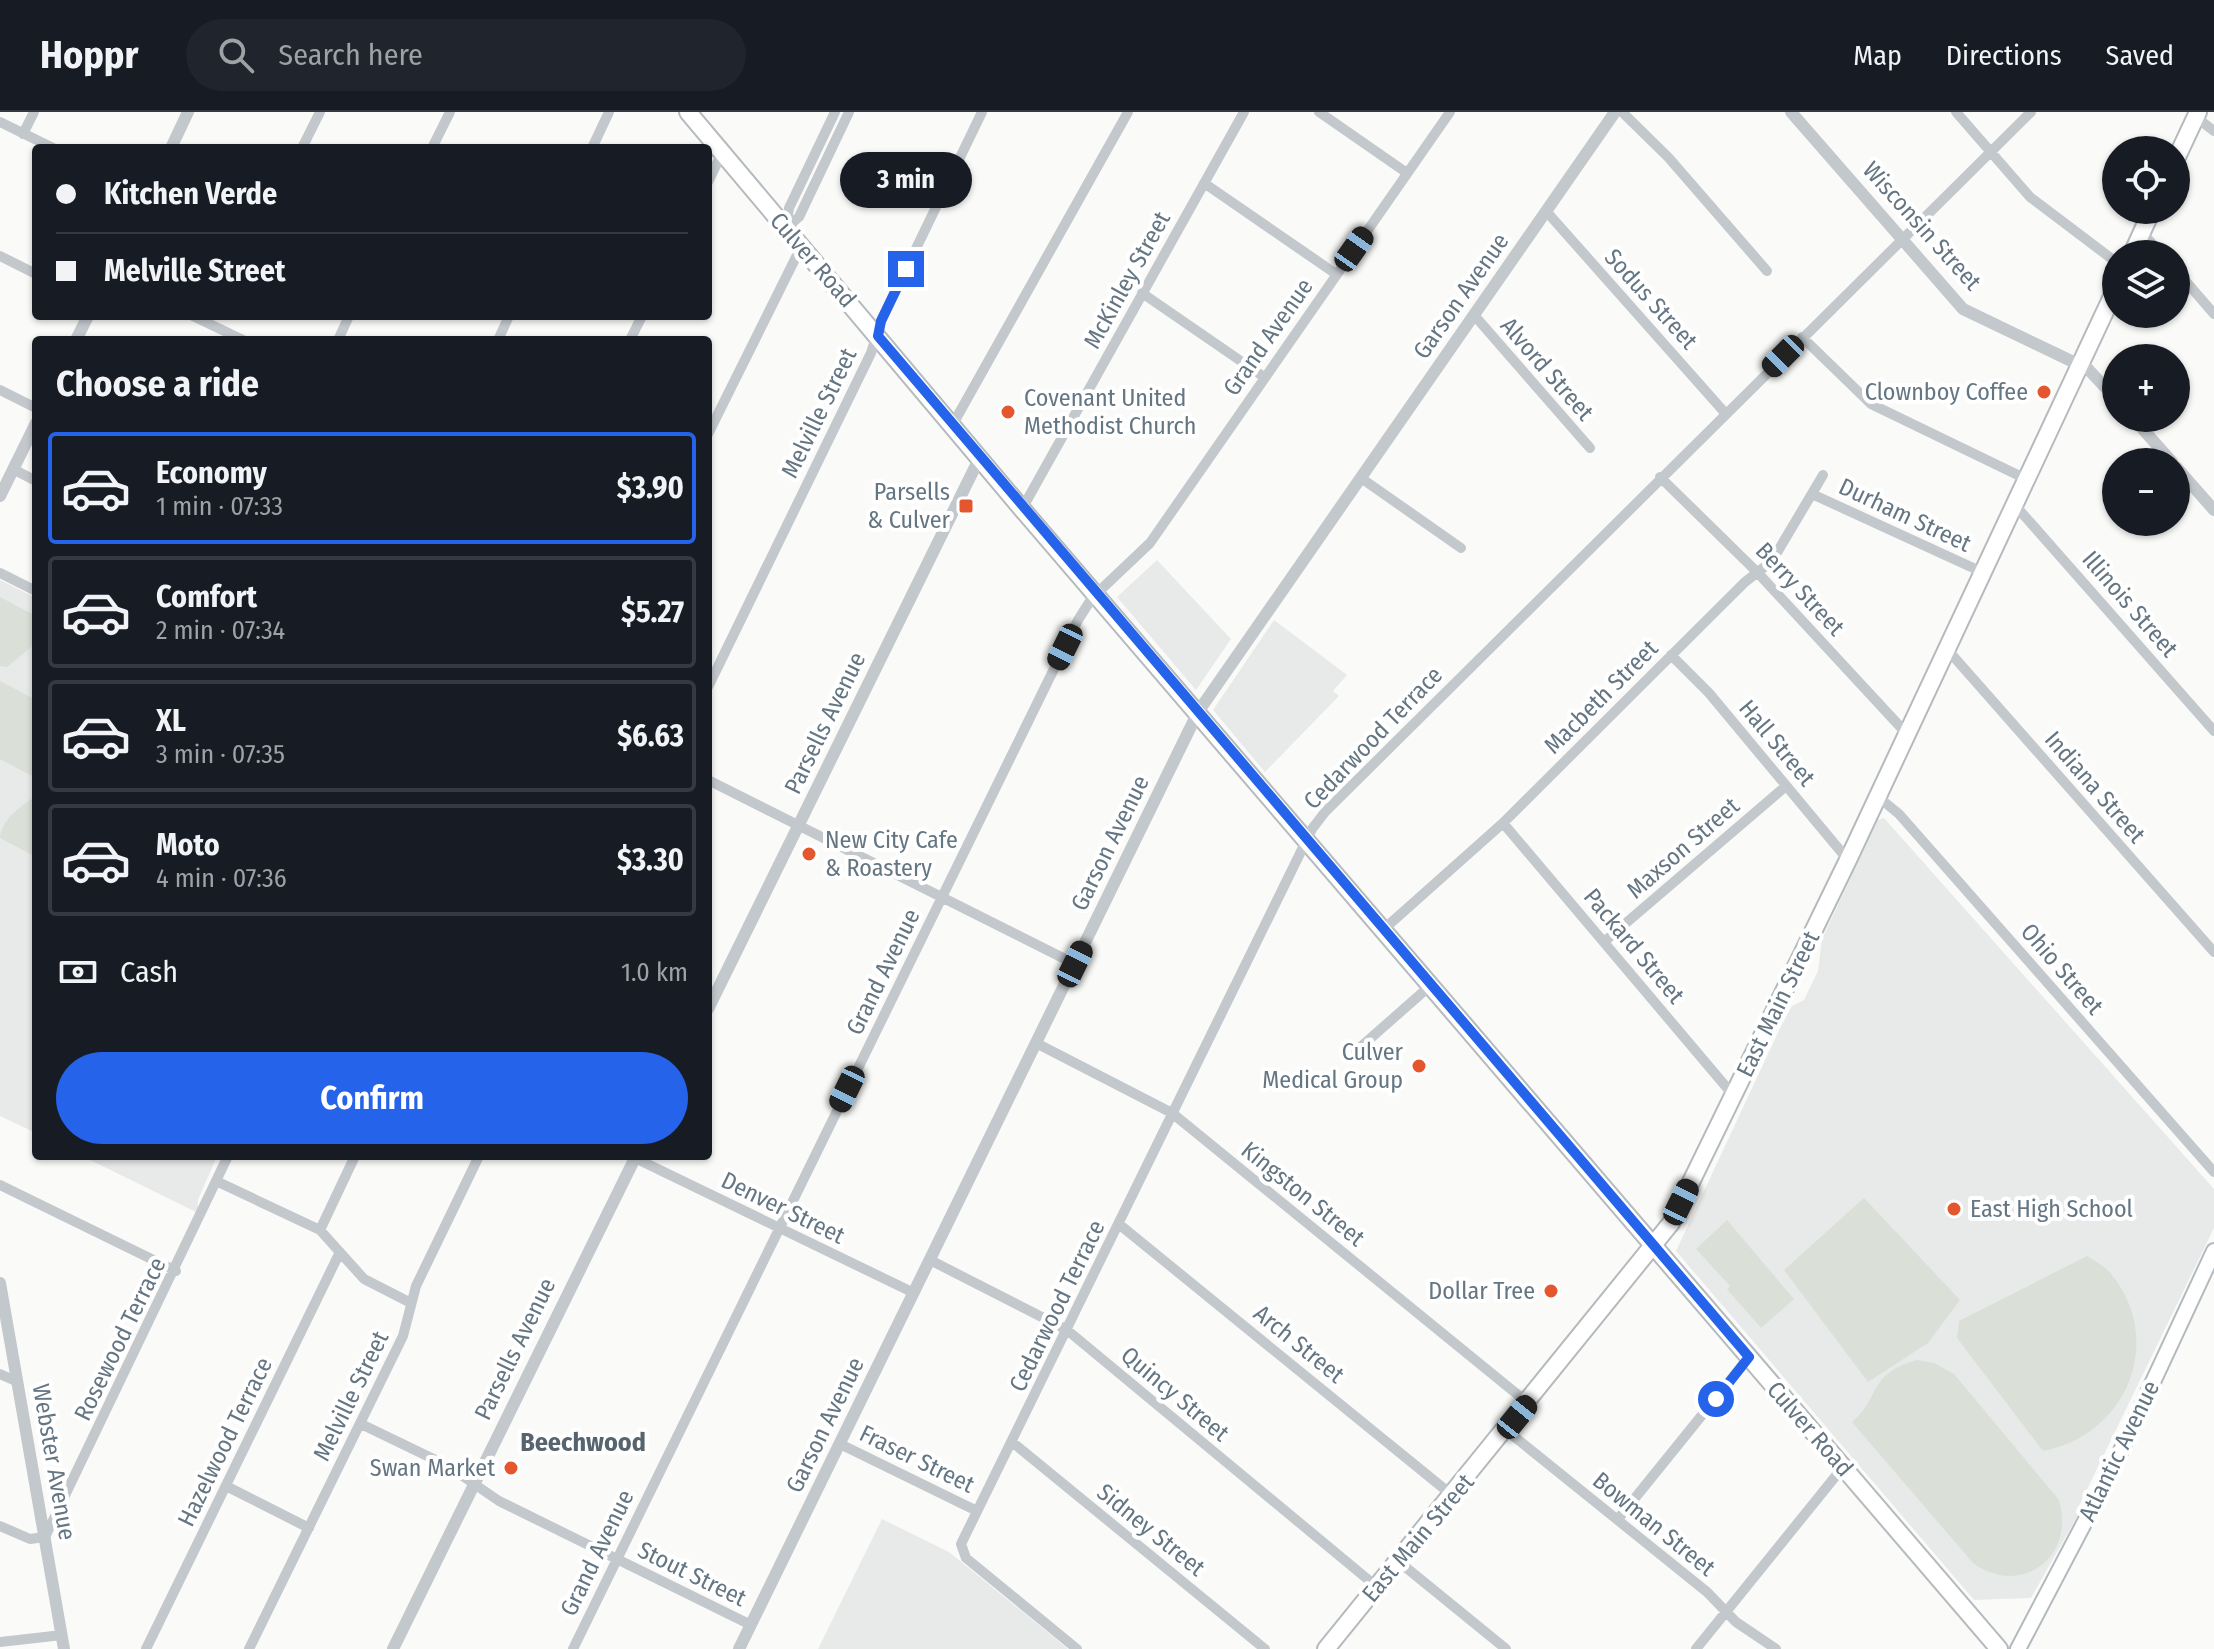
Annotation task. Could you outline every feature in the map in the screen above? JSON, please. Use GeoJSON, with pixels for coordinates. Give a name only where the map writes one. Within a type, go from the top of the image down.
{"type":"FeatureCollection","features":[{"type":"Feature","properties":{"kind":"main road"},"geometry":{"type":"LineString","coordinates":[[2187,136],[2197,114]]}},
{"type":"Feature","properties":{"kind":"main road","name":"Culver Road"},"geometry":{"type":"LineString","coordinates":[[695,115],[722,153],[1022,509],[1999,1649]]}},
{"type":"Feature","properties":{"kind":"main road"},"geometry":{"type":"LineString","coordinates":[[2138,240],[2146,224]]}},
{"type":"Feature","properties":{"kind":"main road","name":"East Main Street"},"geometry":{"type":"LineString","coordinates":[[1326,1649],[1453,1496],[1671,1223],[1848,860],[2102,318]]}},
{"type":"Feature","properties":{"kind":"main road","name":"Atlantic Avenue"},"geometry":{"type":"LineString","coordinates":[[2018,1649],[2111,1472],[2214,1251]]}},
{"type":"Feature","properties":{"kind":"street"},"geometry":{"type":"LineString","coordinates":[[23,134],[34,112]]}},
{"type":"Feature","properties":{"kind":"street"},"geometry":{"type":"LineString","coordinates":[[173,144],[188,112]]}},
{"type":"Feature","properties":{"kind":"street"},"geometry":{"type":"LineString","coordinates":[[304,144],[320,112]]}},
{"type":"Feature","properties":{"kind":"street"},"geometry":{"type":"LineString","coordinates":[[434,144],[450,112]]}},
{"type":"Feature","properties":{"kind":"street"},"geometry":{"type":"LineString","coordinates":[[594,144],[609,112]]}},
{"type":"Feature","properties":{"kind":"street"},"geometry":{"type":"LineString","coordinates":[[786,228],[789,208],[835,112]]}},
{"type":"Feature","properties":{"kind":"street"},"geometry":{"type":"LineString","coordinates":[[786,228],[799,217],[849,112]]}},
{"type":"Feature","properties":{"kind":"street","name":"Melville Street"},"geometry":{"type":"LineString","coordinates":[[712,679],[878,336],[881,321],[982,112]]}},
{"type":"Feature","properties":{"kind":"street"},"geometry":{"type":"LineString","coordinates":[[953,424],[1128,112]]}},
{"type":"Feature","properties":{"kind":"street","name":"McKinley Street"},"geometry":{"type":"LineString","coordinates":[[1022,509],[1244,112]]}},
{"type":"Feature","properties":{"kind":"street"},"geometry":{"type":"LineString","coordinates":[[1319,112],[1407,173]]}},
{"type":"Feature","properties":{"kind":"street","name":"Grand Avenue"},"geometry":{"type":"LineString","coordinates":[[573,1649],[1078,620],[1097,593],[1150,543],[1450,112]]}},
{"type":"Feature","properties":{"kind":"street","name":"Garson Avenue"},"geometry":{"type":"LineString","coordinates":[[739,1649],[1198,712],[1615,112]]}},
{"type":"Feature","properties":{"kind":"street"},"geometry":{"type":"LineString","coordinates":[[1622,112],[1668,157],[1767,271]]}},
{"type":"Feature","properties":{"kind":"street","name":"Wisconsin Street"},"geometry":{"type":"LineString","coordinates":[[1791,112],[1963,309],[2080,365],[2094,373],[2102,382]]}},
{"type":"Feature","properties":{"kind":"street"},"geometry":{"type":"LineString","coordinates":[[1956,112],[2030,197],[2102,251]]}},
{"type":"Feature","properties":{"kind":"street","name":"Cedarwood Terrace"},"geometry":{"type":"LineString","coordinates":[[1077,1649],[966,1558],[961,1547],[1307,839],[1325,812],[1989,150],[2031,112]]}},
{"type":"Feature","properties":{"kind":"street"},"geometry":{"type":"LineString","coordinates":[[2197,114],[2214,131]]}},
{"type":"Feature","properties":{"kind":"street"},"geometry":{"type":"LineString","coordinates":[[0,122],[44,144]]}},
{"type":"Feature","properties":{"kind":"street"},"geometry":{"type":"LineString","coordinates":[[712,174],[722,153]]}},
{"type":"Feature","properties":{"kind":"street"},"geometry":{"type":"LineString","coordinates":[[1204,183],[1336,274]]}},
{"type":"Feature","properties":{"kind":"street","name":"Sodus Street"},"geometry":{"type":"LineString","coordinates":[[1546,211],[1726,414]]}},
{"type":"Feature","properties":{"kind":"street"},"geometry":{"type":"LineString","coordinates":[[2142,232],[2149,240]]}},
{"type":"Feature","properties":{"kind":"street"},"geometry":{"type":"LineString","coordinates":[[712,426],[801,247]]}},
{"type":"Feature","properties":{"kind":"street"},"geometry":{"type":"LineString","coordinates":[[0,256],[32,272]]}},
{"type":"Feature","properties":{"kind":"street"},"geometry":{"type":"LineString","coordinates":[[2190,286],[2214,314]]}},
{"type":"Feature","properties":{"kind":"street"},"geometry":{"type":"LineString","coordinates":[[1142,293],[1264,377]]}},
{"type":"Feature","properties":{"kind":"street","name":"Alvord Street"},"geometry":{"type":"LineString","coordinates":[[1474,315],[1590,448]]}},
{"type":"Feature","properties":{"kind":"street"},"geometry":{"type":"LineString","coordinates":[[201,320],[235,336]]}},
{"type":"Feature","properties":{"kind":"street"},"geometry":{"type":"LineString","coordinates":[[1802,337],[1871,404],[2026,479]]}},
{"type":"Feature","properties":{"kind":"street"},"geometry":{"type":"LineString","coordinates":[[0,390],[32,406]]}},
{"type":"Feature","properties":{"kind":"street"},"geometry":{"type":"LineString","coordinates":[[0,496],[32,431]]}},
{"type":"Feature","properties":{"kind":"street"},"geometry":{"type":"LineString","coordinates":[[2145,432],[2160,448]]}},
{"type":"Feature","properties":{"kind":"street","name":"Parsells Avenue"},"geometry":{"type":"LineString","coordinates":[[712,1001],[980,457]]}},
{"type":"Feature","properties":{"kind":"street"},"geometry":{"type":"LineString","coordinates":[[13,469],[32,479]]}},
{"type":"Feature","properties":{"kind":"street","name":"Macbeth Street"},"geometry":{"type":"LineString","coordinates":[[1384,929],[1503,823],[1671,655],[1772,561],[1823,475]]}},
{"type":"Feature","properties":{"kind":"street","name":"Berry Street"},"geometry":{"type":"LineString","coordinates":[[1660,477],[1758,573],[1906,733]]}},
{"type":"Feature","properties":{"kind":"street"},"geometry":{"type":"LineString","coordinates":[[1361,478],[1461,548]]}},
{"type":"Feature","properties":{"kind":"street"},"geometry":{"type":"LineString","coordinates":[[2190,483],[2214,510]]}},
{"type":"Feature","properties":{"kind":"street","name":"Durham Street"},"geometry":{"type":"LineString","coordinates":[[1812,494],[1982,572]]}},
{"type":"Feature","properties":{"kind":"street","name":"Illinois Street"},"geometry":{"type":"LineString","coordinates":[[2014,504],[2214,731]]}},
{"type":"Feature","properties":{"kind":"street"},"geometry":{"type":"LineString","coordinates":[[0,573],[32,589]]}},
{"type":"Feature","properties":{"kind":"street","name":"Indiana Street"},"geometry":{"type":"LineString","coordinates":[[1946,648],[2214,952]]}},
{"type":"Feature","properties":{"kind":"street","name":"Hall Street"},"geometry":{"type":"LineString","coordinates":[[1671,655],[1709,693],[1848,860]]}},
{"type":"Feature","properties":{"kind":"street"},"geometry":{"type":"LineString","coordinates":[[712,782],[1075,964]]}},
{"type":"Feature","properties":{"kind":"street","name":"Maxson Street"},"geometry":{"type":"LineString","coordinates":[[1605,941],[1786,786]]}},
{"type":"Feature","properties":{"kind":"street","name":"Ohio Street"},"geometry":{"type":"LineString","coordinates":[[1877,796],[1899,814],[2214,1172]]}},
{"type":"Feature","properties":{"kind":"street","name":"Packard Street"},"geometry":{"type":"LineString","coordinates":[[1503,823],[1733,1095]]}},
{"type":"Feature","properties":{"kind":"street"},"geometry":{"type":"LineString","coordinates":[[1356,1051],[1431,985]]}},
{"type":"Feature","properties":{"kind":"street","name":"Kingston Street"},"geometry":{"type":"LineString","coordinates":[[1036,1043],[1172,1113],[1528,1403]]}},
{"type":"Feature","properties":{"kind":"street","name":"Rosewood Terrace"},"geometry":{"type":"LineString","coordinates":[[45,1537],[176,1271],[226,1160]]}},
{"type":"Feature","properties":{"kind":"street"},"geometry":{"type":"LineString","coordinates":[[320,1230],[353,1160]]}},
{"type":"Feature","properties":{"kind":"street","name":"Melville Street"},"geometry":{"type":"LineString","coordinates":[[249,1649],[403,1336],[411,1303],[477,1160]]}},
{"type":"Feature","properties":{"kind":"street","name":"Parsells Avenue"},"geometry":{"type":"LineString","coordinates":[[393,1649],[634,1160]]}},
{"type":"Feature","properties":{"kind":"street","name":"Denver Street"},"geometry":{"type":"LineString","coordinates":[[641,1160],[914,1293]]}},
{"type":"Feature","properties":{"kind":"street"},"geometry":{"type":"LineString","coordinates":[[216,1181],[320,1230],[364,1279],[411,1303]]}},
{"type":"Feature","properties":{"kind":"street"},"geometry":{"type":"LineString","coordinates":[[0,1185],[176,1271]]}},
{"type":"Feature","properties":{"kind":"street","name":"Arch Street"},"geometry":{"type":"LineString","coordinates":[[1120,1225],[1453,1496]]}},
{"type":"Feature","properties":{"kind":"street","name":"Hazelwood Terrace"},"geometry":{"type":"LineString","coordinates":[[146,1649],[340,1252]]}},
{"type":"Feature","properties":{"kind":"street","name":"Quincy Street"},"geometry":{"type":"LineString","coordinates":[[930,1260],[1067,1330],[1377,1587]]}},
{"type":"Feature","properties":{"kind":"street","name":"Webster Avenue"},"geometry":{"type":"LineString","coordinates":[[0,1283],[64,1649]]}},
{"type":"Feature","properties":{"kind":"street"},"geometry":{"type":"LineString","coordinates":[[1618,1519],[1749,1357]]}},
{"type":"Feature","properties":{"kind":"street"},"geometry":{"type":"LineString","coordinates":[[0,1374],[18,1382]]}},
{"type":"Feature","properties":{"kind":"street","name":"Stout Street"},"geometry":{"type":"LineString","coordinates":[[361,1424],[474,1483],[499,1501],[751,1625]]}},
{"type":"Feature","properties":{"kind":"street","name":"Bowman Street"},"geometry":{"type":"LineString","coordinates":[[1506,1430],[1618,1519],[1726,1612],[1776,1649]]}},
{"type":"Feature","properties":{"kind":"street","name":"Sidney Street"},"geometry":{"type":"LineString","coordinates":[[1012,1442],[1265,1649]]}},
{"type":"Feature","properties":{"kind":"street","name":"Fraser Street"},"geometry":{"type":"LineString","coordinates":[[840,1444],[977,1511]]}},
{"type":"Feature","properties":{"kind":"street"},"geometry":{"type":"LineString","coordinates":[[1696,1649],[1843,1467]]}},
{"type":"Feature","properties":{"kind":"street"},"geometry":{"type":"LineString","coordinates":[[226,1486],[309,1528]]}},
{"type":"Feature","properties":{"kind":"street"},"geometry":{"type":"LineString","coordinates":[[0,1526],[30,1539],[45,1537]]}},
{"type":"Feature","properties":{"kind":"street"},"geometry":{"type":"LineString","coordinates":[[1398,1561],[1506,1649]]}},
{"type":"Feature","properties":{"kind":"street"},"geometry":{"type":"LineString","coordinates":[[0,1642],[62,1635]]}},
{"type":"Feature","properties":{"kind":"shaded area"},"geometry":{"type":"Polygon","coordinates":[[[1157,560],[1231,639],[1196,690],[1117,597],[1157,560]]]}},
{"type":"Feature","properties":{"kind":"shaded area"},"geometry":{"type":"Polygon","coordinates":[[[0,580],[32,596],[32,1131],[0,1116],[0,580]]]}},
{"type":"Feature","properties":{"kind":"shaded area"},"geometry":{"type":"Polygon","coordinates":[[[0,597],[32,614],[32,646],[7,667],[0,666],[0,597]]]}},
{"type":"Feature","properties":{"kind":"shaded area"},"geometry":{"type":"Polygon","coordinates":[[[1274,620],[1347,675],[1333,691],[1339,696],[1265,772],[1213,710],[1274,620]]]}},
{"type":"Feature","properties":{"kind":"shaded area"},"geometry":{"type":"Polygon","coordinates":[[[0,681],[32,698],[32,776],[0,759],[0,681]]]}},
{"type":"Feature","properties":{"kind":"shaded area"},"geometry":{"type":"Polygon","coordinates":[[[32,799],[32,855],[0,838],[4,824],[32,799]]]}},
{"type":"Feature","properties":{"kind":"shaded area","name":"East High School"},"geometry":{"type":"Polygon","coordinates":[[[1884,818],[2214,1189],[2214,1228],[2078,1508],[2078,1515],[2031,1598],[1974,1600],[1676,1251],[1781,1026],[1792,1006],[1804,1000],[1818,971],[1822,939],[1878,820],[1884,818]]]}},
{"type":"Feature","properties":{"kind":"shaded area"},"geometry":{"type":"Polygon","coordinates":[[[90,1160],[215,1160],[198,1200],[198,1213],[90,1160]]]}},
{"type":"Feature","properties":{"kind":"shaded area"},"geometry":{"type":"Polygon","coordinates":[[[1864,1198],[1960,1300],[1928,1343],[1868,1382],[1784,1270],[1864,1198]]]}},
{"type":"Feature","properties":{"kind":"shaded area"},"geometry":{"type":"Polygon","coordinates":[[[1727,1220],[1794,1299],[1761,1328],[1727,1289],[1730,1286],[1696,1249],[1727,1220]]]}},
{"type":"Feature","properties":{"kind":"shaded area"},"geometry":{"type":"Polygon","coordinates":[[[2087,1256],[2110,1272],[2128,1301],[2136,1329],[2136,1357],[2128,1383],[2115,1407],[2096,1427],[2072,1442],[2043,1451],[1957,1338],[1959,1321],[2087,1256]]]}},
{"type":"Feature","properties":{"kind":"shaded area"},"geometry":{"type":"Polygon","coordinates":[[[1917,1360],[1934,1363],[1954,1374],[2059,1500],[2062,1521],[2059,1539],[2052,1554],[2040,1566],[2009,1576],[1991,1573],[1973,1563],[1852,1422],[1882,1379],[1917,1360]]]}},
{"type":"Feature","properties":{"kind":"shaded area"},"geometry":{"type":"Polygon","coordinates":[[[882,1519],[949,1552],[1068,1649],[818,1649],[882,1519]]]}},
{"type":"Feature","properties":{"kind":"place","name":"Clownboy Coffee"},"geometry":{"type":"Point","coordinates":[2044,392]}},
{"type":"Feature","properties":{"kind":"place","name":"Covenant United Methodist Church"},"geometry":{"type":"Point","coordinates":[1008,412]}},
{"type":"Feature","properties":{"kind":"place","name":"Parsells & Culver"},"geometry":{"type":"Point","coordinates":[966,506]}},
{"type":"Feature","properties":{"kind":"place","name":"New City Cafe & Roastery"},"geometry":{"type":"Point","coordinates":[809,854]}},
{"type":"Feature","properties":{"kind":"place","name":"Culver Medical Group"},"geometry":{"type":"Point","coordinates":[1419,1066]}},
{"type":"Feature","properties":{"kind":"place","name":"East High School"},"geometry":{"type":"Point","coordinates":[1954,1209]}},
{"type":"Feature","properties":{"kind":"place","name":"Dollar Tree"},"geometry":{"type":"Point","coordinates":[1551,1291]}},
{"type":"Feature","properties":{"kind":"place","name":"Swan Market"},"geometry":{"type":"Point","coordinates":[511,1468]}},
{"type":"Feature","properties":{"kind":"district","name":"Beechwood"},"geometry":{"type":"Point","coordinates":[583,1442]}},
{"type":"Feature","properties":{"kind":"route"},"geometry":{"type":"LineString","coordinates":[[906,269],[881,321],[878,336],[1022,509],[1147,651],[1749,1357],[1716,1399]]}}]}
